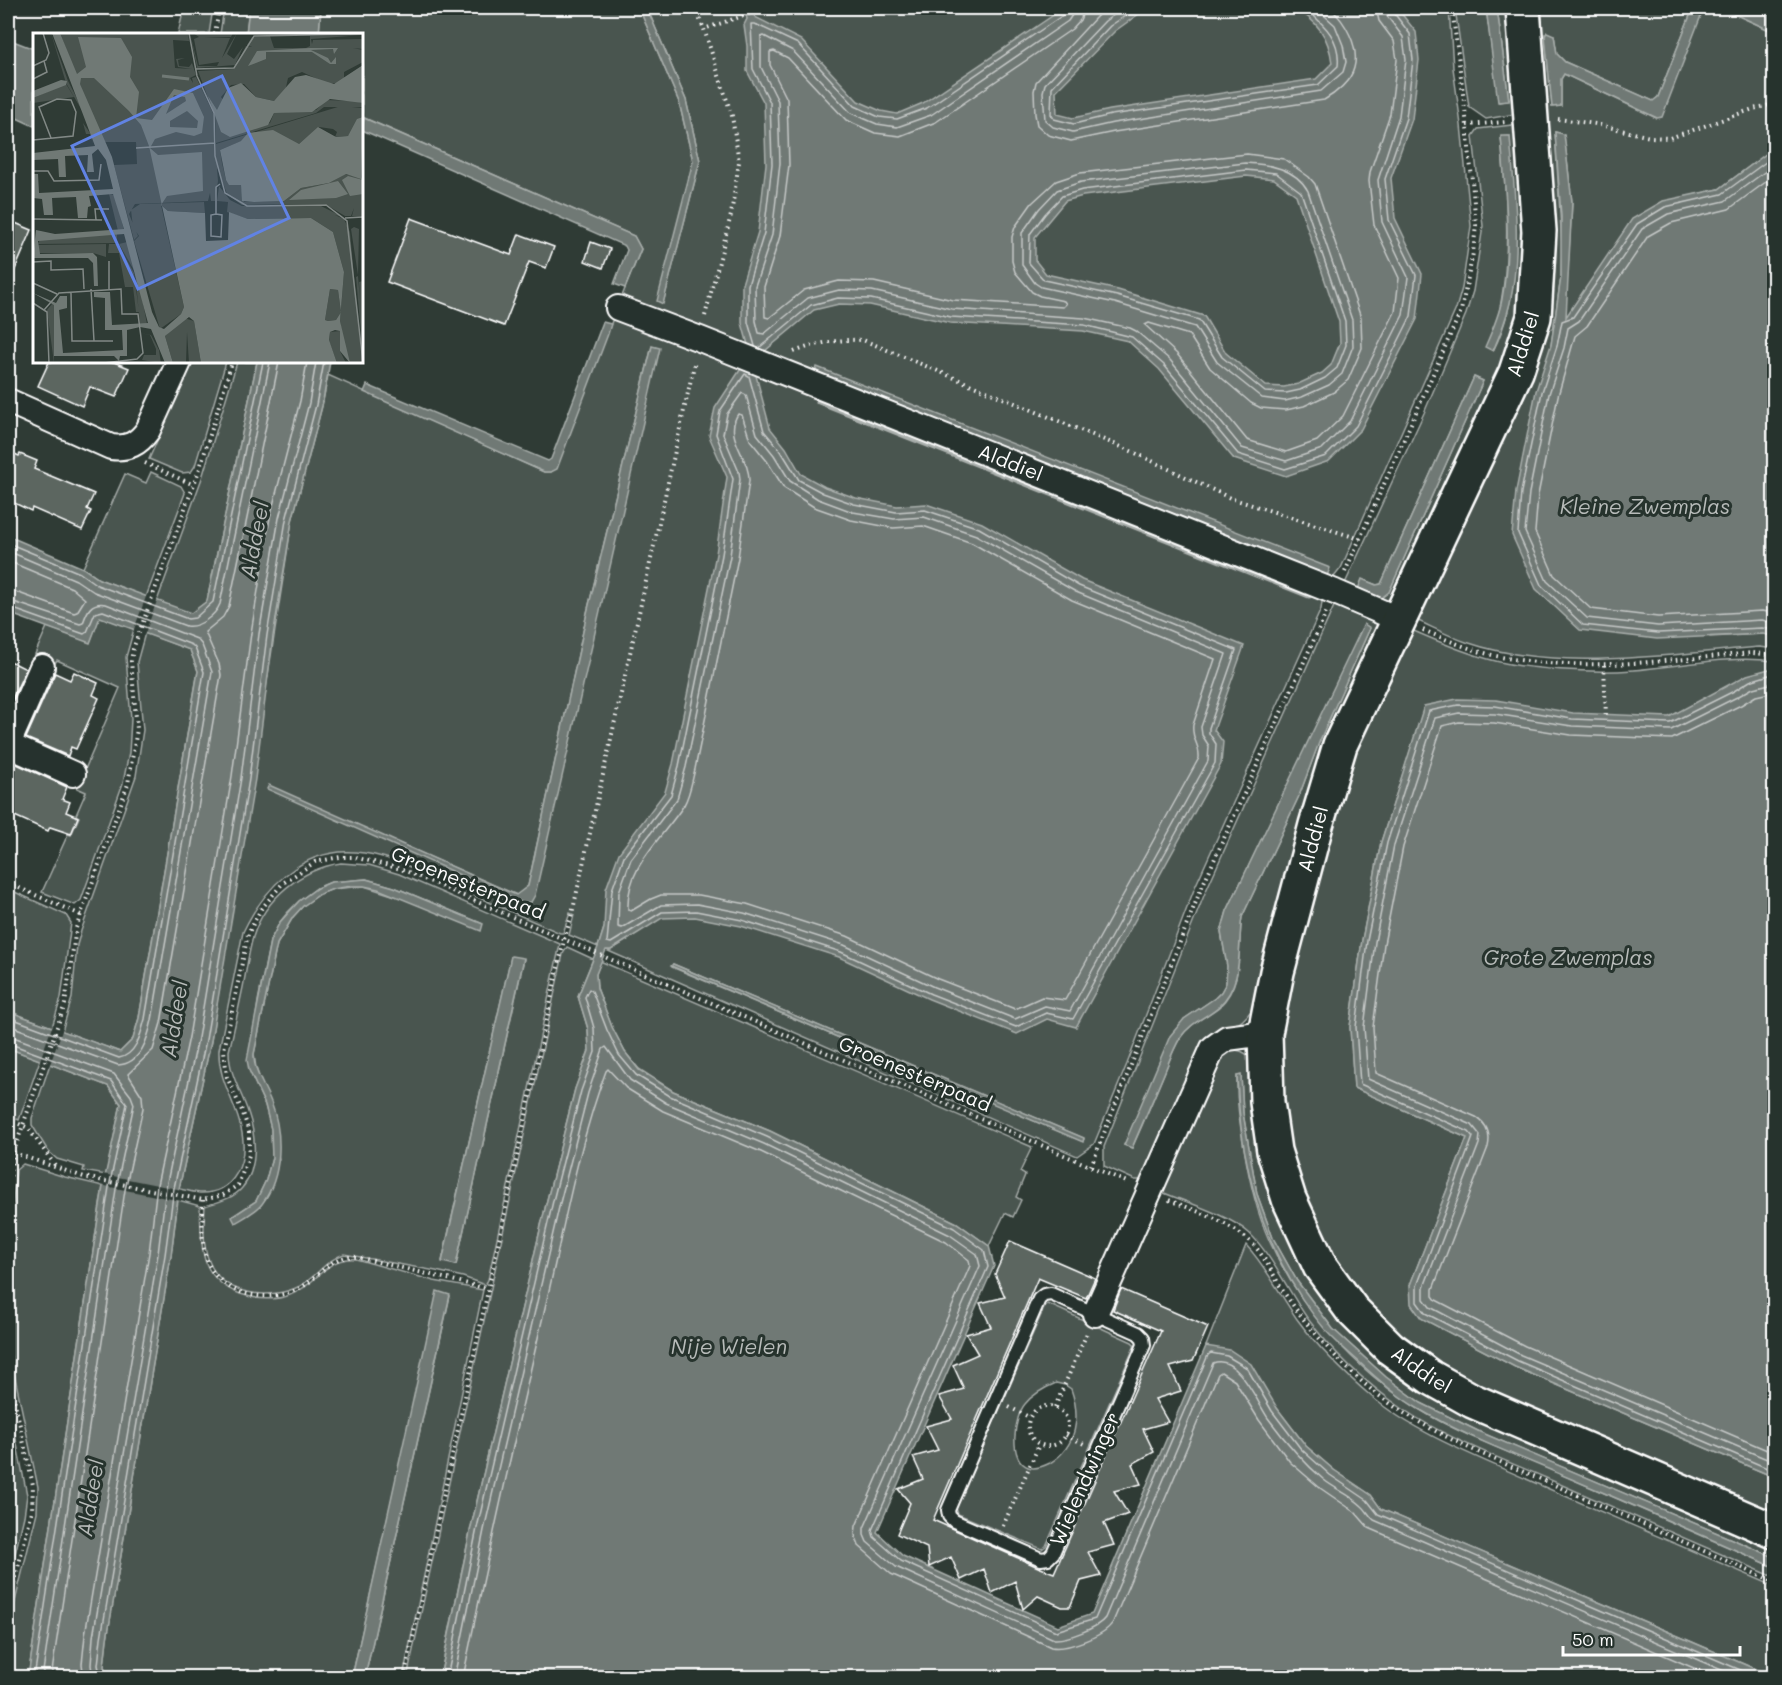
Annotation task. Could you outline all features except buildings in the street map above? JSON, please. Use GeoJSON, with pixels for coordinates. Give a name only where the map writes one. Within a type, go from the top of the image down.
{"type":"FeatureCollection","features":[{"type":"Feature","properties":{"kind":"street","name":"Alddiel"},"geometry":{"type":"LineString","coordinates":[[1523,8],[1539,231],[1534,317],[1516,372],[1340,745],[1277,972],[1265,1033],[1267,1102],[1274,1151],[1289,1199],[1320,1266],[1352,1310],[1390,1348],[1430,1377],[1473,1401],[1774,1531]]}},
{"type":"Feature","properties":{"kind":"street","name":"Alddiel"},"geometry":{"type":"LineString","coordinates":[[618,308],[1400,620]]}},
{"type":"Feature","properties":{"kind":"street"},"geometry":{"type":"LineString","coordinates":[[8,401],[111,447],[122,448],[141,439],[148,430],[178,363]]}},
{"type":"Feature","properties":{"kind":"street"},"geometry":{"type":"LineString","coordinates":[[42,667],[8,745],[73,774]]}},
{"type":"Feature","properties":{"kind":"street"},"geometry":{"type":"LineString","coordinates":[[1095,1314],[1213,1048],[1227,1038],[1265,1033]]}},
{"type":"Feature","properties":{"kind":"lane","name":"Wielendwinger"},"geometry":{"type":"LineString","coordinates":[[1044,1294],[1051,1294],[1095,1314],[1138,1333],[1143,1338],[1144,1345],[1053,1553],[1048,1558],[1041,1559],[954,1521],[949,1516],[948,1510],[1039,1299],[1044,1294]]}},
{"type":"Feature","properties":{"kind":"path"},"geometry":{"type":"LineString","coordinates":[[215,33],[219,8]]}},
{"type":"Feature","properties":{"kind":"path"},"geometry":{"type":"LineString","coordinates":[[404,1677],[564,940],[572,915],[700,339],[731,215],[740,162],[732,116],[695,8]]}},
{"type":"Feature","properties":{"kind":"path"},"geometry":{"type":"LineString","coordinates":[[704,29],[766,8]]}},
{"type":"Feature","properties":{"kind":"path"},"geometry":{"type":"LineString","coordinates":[[1467,125],[1532,119],[1571,119],[1650,137],[1670,138],[1774,104]]}},
{"type":"Feature","properties":{"kind":"path"},"geometry":{"type":"LineString","coordinates":[[757,362],[817,344],[842,339],[863,340],[1131,451],[1230,498],[1359,539]]}},
{"type":"Feature","properties":{"kind":"path"},"geometry":{"type":"LineString","coordinates":[[8,1194],[13,1154],[66,998],[72,944],[128,784],[137,729],[131,662],[136,641],[194,484],[232,363]]}},
{"type":"Feature","properties":{"kind":"path"},"geometry":{"type":"LineString","coordinates":[[132,445],[138,460],[194,484]]}},
{"type":"Feature","properties":{"kind":"path"},"geometry":{"type":"LineString","coordinates":[[1400,620],[1452,643],[1496,656],[1548,663],[1604,665],[1753,653],[1774,655]]}},
{"type":"Feature","properties":{"kind":"path"},"geometry":{"type":"LineString","coordinates":[[1604,665],[1606,716]]}},
{"type":"Feature","properties":{"kind":"path","name":"Groenesterpaad"},"geometry":{"type":"LineString","coordinates":[[203,1200],[223,1195],[238,1185],[249,1155],[249,1132],[227,1077],[224,1050],[248,934],[261,909],[293,876],[315,862],[354,857],[401,869],[1091,1166]]}},
{"type":"Feature","properties":{"kind":"path"},"geometry":{"type":"LineString","coordinates":[[8,883],[81,915]]}},
{"type":"Feature","properties":{"kind":"path"},"geometry":{"type":"LineString","coordinates":[[8,1119],[33,1134],[57,1168]]}},
{"type":"Feature","properties":{"kind":"path"},"geometry":{"type":"LineString","coordinates":[[8,1151],[84,1177],[203,1200],[202,1226],[207,1262],[214,1273],[231,1287],[252,1296],[264,1297],[289,1293],[304,1286],[335,1259],[344,1256],[357,1257],[489,1289]]}},
{"type":"Feature","properties":{"kind":"path"},"geometry":{"type":"LineString","coordinates":[[1055,1407],[1095,1314]]}},
{"type":"Feature","properties":{"kind":"path"},"geometry":{"type":"LineString","coordinates":[[8,1371],[33,1485],[32,1511],[8,1608]]}},
{"type":"Feature","properties":{"kind":"path"},"geometry":{"type":"LineString","coordinates":[[1041,1407],[1055,1407],[1065,1415],[1067,1434],[1058,1444],[1039,1445],[1029,1435],[1030,1415],[1041,1407]]}},
{"type":"Feature","properties":{"kind":"path"},"geometry":{"type":"LineString","coordinates":[[997,1540],[1039,1445]]}},
{"type":"Feature","properties":{"kind":"shaded area"},"geometry":{"type":"Polygon","coordinates":[[[184,8],[213,8],[209,33],[178,33],[184,8]]]}},
{"type":"Feature","properties":{"kind":"shaded area"},"geometry":{"type":"Polygon","coordinates":[[[224,8],[249,8],[246,33],[220,33],[224,8]]]}},
{"type":"Feature","properties":{"kind":"shaded area"},"geometry":{"type":"Polygon","coordinates":[[[321,8],[639,8],[679,102],[693,161],[663,303],[700,161],[686,100],[647,8],[1449,8],[1453,68],[1471,226],[1462,288],[1456,309],[1341,568],[1334,577],[1327,581],[1320,596],[1321,609],[1195,887],[1094,1144],[1077,1156],[606,950],[611,950],[629,939],[604,928],[598,947],[569,935],[574,915],[570,913],[563,933],[560,933],[392,860],[367,853],[336,852],[302,864],[287,874],[262,900],[243,932],[219,1050],[221,1072],[240,1122],[243,1144],[240,1165],[230,1182],[213,1192],[199,1193],[179,1189],[211,1041],[292,521],[328,375],[544,472],[551,472],[641,249],[634,236],[363,117],[363,33],[319,33],[321,8]],[[652,346],[587,613],[528,886],[517,895],[268,786],[531,902],[652,346]],[[673,964],[672,967],[1082,1141],[1083,1138],[673,964]]]}},
{"type":"Feature","properties":{"kind":"shaded area"},"geometry":{"type":"Polygon","coordinates":[[[1455,8],[1486,8],[1499,102],[1509,100],[1497,8],[1512,8],[1515,114],[1486,119],[1469,107],[1455,8]]]}},
{"type":"Feature","properties":{"kind":"shaded area"},"geometry":{"type":"Polygon","coordinates":[[[1531,8],[1693,8],[1658,97],[1653,101],[1565,62],[1557,54],[1554,35],[1545,34],[1552,107],[1561,106],[1561,79],[1564,74],[1656,118],[1704,8],[1721,8],[1774,32],[1774,148],[1719,189],[1693,195],[1565,318],[1572,202],[1564,134],[1555,132],[1562,246],[1561,277],[1551,345],[1710,637],[1763,634],[1774,636],[1774,649],[1760,647],[1612,659],[1537,657],[1466,642],[1416,620],[1528,364],[1531,8]]]}},
{"type":"Feature","properties":{"kind":"shaded area"},"geometry":{"type":"Polygon","coordinates":[[[1516,126],[1525,198],[1519,320],[1502,377],[1394,605],[1342,590],[1424,413],[1466,314],[1473,291],[1483,226],[1473,136],[1478,129],[1516,126]],[[1509,136],[1501,137],[1507,238],[1503,292],[1493,351],[1504,326],[1511,300],[1514,273],[1516,245],[1509,136]],[[1474,377],[1381,584],[1377,585],[1363,580],[1389,592],[1483,381],[1474,377]]]}},
{"type":"Feature","properties":{"kind":"shaded area"},"geometry":{"type":"Polygon","coordinates":[[[192,363],[226,363],[195,466],[191,472],[182,473],[149,459],[192,363]]]}},
{"type":"Feature","properties":{"kind":"shaded area"},"geometry":{"type":"Polygon","coordinates":[[[237,363],[257,363],[207,601],[191,614],[157,601],[202,478],[237,363]]]}},
{"type":"Feature","properties":{"kind":"shaded area"},"geometry":{"type":"Polygon","coordinates":[[[151,472],[181,486],[185,493],[146,597],[99,579],[83,568],[125,474],[146,483],[151,472]]]}},
{"type":"Feature","properties":{"kind":"shaded area"},"geometry":{"type":"Polygon","coordinates":[[[1335,604],[1383,621],[1257,1000],[1243,1020],[1220,1033],[1142,1180],[1135,1180],[1104,1166],[1104,1147],[1205,893],[1335,604]],[[1365,625],[1227,911],[1221,932],[1227,966],[1226,983],[1215,998],[1184,1019],[1124,1145],[1132,1148],[1180,1038],[1193,1024],[1219,1007],[1233,987],[1238,965],[1242,917],[1299,796],[1320,740],[1370,628],[1365,625]]]}},
{"type":"Feature","properties":{"kind":"shaded area"},"geometry":{"type":"Polygon","coordinates":[[[100,616],[134,629],[126,657],[131,719],[129,753],[123,783],[81,900],[75,905],[42,892],[68,834],[71,835],[79,817],[76,815],[86,792],[77,788],[120,688],[57,660],[55,663],[35,654],[47,627],[90,642],[100,616]]]}},
{"type":"Feature","properties":{"kind":"shaded area"},"geometry":{"type":"Polygon","coordinates":[[[1407,628],[1488,659],[1540,668],[1618,671],[1722,660],[1774,661],[1774,682],[1697,719],[1424,708],[1381,842],[1362,940],[1350,1027],[1354,1088],[1467,1138],[1410,1285],[1421,1318],[1515,1367],[1774,1477],[1774,1520],[1511,1409],[1391,1339],[1312,1231],[1278,1123],[1282,1008],[1325,828],[1375,694],[1407,628]]]}},
{"type":"Feature","properties":{"kind":"shaded area"},"geometry":{"type":"Polygon","coordinates":[[[145,633],[190,650],[198,671],[139,1018],[133,1039],[120,1052],[62,1031],[72,998],[77,945],[81,931],[136,776],[143,730],[137,662],[145,633]]]}},
{"type":"Feature","properties":{"kind":"shaded area"},"geometry":{"type":"Polygon","coordinates":[[[341,863],[369,865],[399,874],[560,944],[488,1280],[485,1285],[436,1271],[344,1254],[332,1260],[300,1286],[288,1291],[262,1294],[248,1292],[225,1282],[215,1273],[209,1261],[204,1241],[205,1206],[225,1200],[238,1192],[247,1180],[253,1161],[254,1141],[251,1121],[233,1075],[229,1051],[253,937],[266,910],[286,888],[326,866],[341,863]],[[366,879],[331,882],[317,888],[288,912],[270,941],[258,1001],[249,1070],[265,1105],[271,1129],[272,1158],[266,1180],[256,1201],[233,1216],[261,1205],[279,1159],[254,1054],[277,944],[293,917],[303,906],[320,894],[333,889],[364,886],[483,924],[394,887],[366,879]],[[511,957],[442,1261],[456,1265],[524,959],[511,957]]]}},
{"type":"Feature","properties":{"kind":"shaded area"},"geometry":{"type":"Polygon","coordinates":[[[8,889],[66,915],[71,923],[61,998],[52,1027],[8,1011],[8,889]]]}},
{"type":"Feature","properties":{"kind":"shaded area"},"geometry":{"type":"Polygon","coordinates":[[[567,947],[593,959],[578,996],[588,1029],[589,1050],[575,1089],[547,1200],[471,1527],[440,1677],[407,1678],[563,954],[567,947]]]}},
{"type":"Feature","properties":{"kind":"shaded area"},"geometry":{"type":"Polygon","coordinates":[[[600,961],[1032,1147],[1020,1172],[1025,1175],[1016,1197],[1021,1200],[1013,1217],[1005,1213],[989,1246],[957,1223],[770,1131],[673,1091],[639,1069],[625,1052],[612,1027],[597,988],[596,974],[600,961]]]}},
{"type":"Feature","properties":{"kind":"shaded area"},"geometry":{"type":"Polygon","coordinates":[[[8,1048],[40,1060],[19,1120],[8,1115],[8,1048]]]}},
{"type":"Feature","properties":{"kind":"shaded area"},"geometry":{"type":"Polygon","coordinates":[[[1230,1050],[1242,1052],[1251,1059],[1261,1124],[1380,1351],[1742,1535],[1774,1548],[1774,1557],[1480,1432],[1421,1403],[1386,1377],[1333,1329],[1297,1281],[1273,1238],[1257,1194],[1243,1113],[1241,1076],[1237,1076],[1237,1094],[1246,1160],[1264,1229],[1281,1265],[1296,1289],[1312,1312],[1351,1356],[1394,1393],[1448,1426],[1774,1567],[1774,1577],[1473,1446],[1436,1429],[1403,1409],[1352,1368],[1329,1344],[1308,1319],[1265,1251],[1249,1233],[1230,1220],[1159,1191],[1219,1059],[1230,1050]]]}},
{"type":"Feature","properties":{"kind":"shaded area"},"geometry":{"type":"Polygon","coordinates":[[[50,1064],[108,1086],[121,1104],[106,1175],[83,1171],[84,1167],[57,1159],[48,1151],[32,1125],[32,1118],[50,1064]]]}},
{"type":"Feature","properties":{"kind":"shaded area"},"geometry":{"type":"Polygon","coordinates":[[[23,1164],[103,1186],[28,1677],[8,1678],[8,1630],[37,1512],[38,1487],[8,1344],[8,1253],[16,1170],[23,1164]]]}},
{"type":"Feature","properties":{"kind":"shaded area"},"geometry":{"type":"Polygon","coordinates":[[[178,1200],[200,1206],[203,1253],[210,1271],[218,1281],[240,1294],[266,1299],[290,1295],[307,1285],[329,1266],[346,1259],[356,1259],[434,1281],[483,1290],[403,1677],[365,1677],[450,1296],[438,1292],[352,1677],[106,1678],[104,1666],[107,1639],[171,1256],[178,1200]]]}},
{"type":"Feature","properties":{"kind":"shaded area"},"geometry":{"type":"Polygon","coordinates":[[[1246,1245],[1297,1319],[1323,1351],[1389,1410],[1428,1434],[1471,1454],[1774,1586],[1774,1677],[1381,1509],[1371,1495],[1334,1470],[1306,1446],[1277,1408],[1206,1346],[1246,1245]]]}},
{"type":"Feature","properties":{"kind":"shaded area"},"geometry":{"type":"Polygon","coordinates":[[[1048,1304],[1135,1345],[1046,1546],[1042,1549],[958,1514],[956,1508],[1045,1306],[1048,1304]],[[1056,1383],[1043,1389],[1028,1400],[1021,1410],[1016,1428],[1015,1447],[1022,1463],[1028,1467],[1036,1468],[1050,1463],[1066,1448],[1071,1439],[1076,1410],[1071,1389],[1056,1383]]]}},
{"type":"Feature","properties":{"kind":"shaded area"},"geometry":{"type":"Polygon","coordinates":[[[8,1399],[27,1495],[8,1584],[8,1399]]]}},
{"type":"Feature","properties":{"kind":"water"},"geometry":{"type":"Polygon","coordinates":[[[249,8],[321,8],[319,33],[246,33],[249,8]]]}},
{"type":"Feature","properties":{"kind":"water"},"geometry":{"type":"Polygon","coordinates":[[[639,8],[647,8],[686,100],[700,161],[663,304],[657,301],[693,161],[679,102],[639,8]]]}},
{"type":"Feature","properties":{"kind":"water","name":"Nije Wielen"},"geometry":{"type":"Polygon","coordinates":[[[744,8],[752,8],[755,17],[801,40],[858,101],[881,111],[897,114],[923,103],[1064,8],[1147,8],[1115,31],[1056,91],[1057,114],[1073,118],[1110,110],[1316,79],[1332,63],[1328,45],[1315,24],[1294,8],[1397,8],[1416,32],[1419,60],[1412,119],[1391,178],[1395,218],[1422,274],[1417,319],[1361,429],[1329,461],[1286,476],[1234,459],[1159,369],[1128,341],[1083,331],[950,323],[870,305],[839,304],[814,310],[759,356],[754,368],[770,428],[786,448],[801,474],[825,487],[856,498],[897,506],[926,504],[982,523],[1082,580],[1244,646],[1214,730],[1223,742],[1221,764],[1076,1027],[1047,1019],[1017,1034],[929,999],[839,957],[741,926],[695,917],[662,918],[611,950],[606,950],[596,974],[597,988],[612,1027],[625,1052],[639,1070],[673,1091],[770,1131],[957,1223],[989,1246],[994,1266],[877,1532],[903,1556],[1058,1626],[1092,1614],[1206,1346],[1230,1350],[1251,1364],[1277,1408],[1306,1446],[1334,1470],[1371,1495],[1381,1509],[1774,1677],[440,1678],[471,1527],[547,1200],[575,1089],[589,1051],[588,1029],[578,996],[604,928],[606,889],[619,853],[665,792],[673,764],[716,554],[727,477],[709,436],[715,408],[750,352],[742,323],[742,284],[758,232],[766,164],[764,103],[747,71],[744,25],[747,19],[744,8]],[[1246,176],[1083,196],[1065,201],[1035,237],[1035,260],[1046,274],[1118,290],[1204,316],[1226,353],[1266,386],[1284,387],[1298,384],[1322,373],[1331,365],[1340,343],[1339,322],[1296,195],[1274,179],[1246,176]]]}},
{"type":"Feature","properties":{"kind":"water"},"geometry":{"type":"Polygon","coordinates":[[[1486,8],[1497,8],[1509,101],[1498,102],[1486,8]]]}},
{"type":"Feature","properties":{"kind":"water"},"geometry":{"type":"Polygon","coordinates":[[[1693,8],[1704,8],[1662,117],[1657,118],[1564,74],[1561,79],[1561,106],[1552,107],[1545,36],[1547,32],[1554,35],[1557,54],[1565,62],[1653,101],[1658,97],[1693,8]]]}},
{"type":"Feature","properties":{"kind":"water"},"geometry":{"type":"Polygon","coordinates":[[[1721,8],[1756,8],[1774,16],[1774,32],[1721,8]]]}},
{"type":"Feature","properties":{"kind":"water"},"geometry":{"type":"Polygon","coordinates":[[[8,39],[33,49],[33,126],[8,114],[8,39]]]}},
{"type":"Feature","properties":{"kind":"water"},"geometry":{"type":"Polygon","coordinates":[[[364,118],[634,236],[641,249],[625,288],[614,284],[627,250],[625,246],[363,130],[364,118]]]}},
{"type":"Feature","properties":{"kind":"water","name":"Kleine Zwemplas"},"geometry":{"type":"Polygon","coordinates":[[[1555,132],[1564,134],[1572,202],[1566,317],[1632,219],[1663,201],[1719,189],[1774,148],[1774,636],[1763,634],[1657,639],[1580,630],[1536,589],[1512,535],[1516,491],[1536,391],[1551,345],[1561,277],[1561,216],[1555,132]]]}},
{"type":"Feature","properties":{"kind":"water"},"geometry":{"type":"Polygon","coordinates":[[[1501,136],[1510,136],[1515,198],[1516,262],[1508,309],[1493,351],[1485,347],[1501,305],[1507,259],[1507,218],[1501,136]]]}},
{"type":"Feature","properties":{"kind":"water"},"geometry":{"type":"Polygon","coordinates":[[[603,322],[611,324],[608,334],[557,469],[551,472],[544,472],[364,392],[367,385],[548,461],[551,459],[603,322]]]}},
{"type":"Feature","properties":{"kind":"water"},"geometry":{"type":"Polygon","coordinates":[[[652,346],[660,348],[535,895],[531,902],[523,903],[267,789],[269,785],[516,895],[528,886],[587,613],[652,346]]]}},
{"type":"Feature","properties":{"kind":"water","name":"Alddeel"},"geometry":{"type":"Polygon","coordinates":[[[257,363],[330,363],[322,406],[292,521],[273,636],[255,779],[211,1041],[179,1189],[171,1256],[107,1639],[104,1666],[106,1677],[28,1677],[103,1186],[121,1104],[108,1086],[8,1048],[8,1011],[120,1052],[133,1039],[139,1018],[198,671],[190,650],[100,617],[90,643],[8,613],[8,536],[83,568],[99,579],[191,613],[207,601],[257,363]]]}},
{"type":"Feature","properties":{"kind":"water"},"geometry":{"type":"Polygon","coordinates":[[[817,367],[1330,568],[1327,576],[814,375],[817,367]]]}},
{"type":"Feature","properties":{"kind":"water"},"geometry":{"type":"Polygon","coordinates":[[[1474,377],[1483,381],[1389,592],[1380,599],[1358,589],[1362,579],[1376,585],[1381,584],[1474,377]]]}},
{"type":"Feature","properties":{"kind":"water"},"geometry":{"type":"Polygon","coordinates":[[[1364,624],[1370,628],[1320,740],[1299,796],[1242,917],[1236,976],[1227,998],[1193,1024],[1180,1038],[1132,1148],[1124,1145],[1170,1036],[1184,1019],[1215,998],[1226,983],[1227,966],[1221,932],[1227,911],[1364,624]]]}},
{"type":"Feature","properties":{"kind":"water","name":"Grote Zwemplas"},"geometry":{"type":"Polygon","coordinates":[[[1769,669],[1774,670],[1774,1477],[1515,1367],[1421,1318],[1411,1304],[1410,1285],[1467,1138],[1354,1088],[1350,1027],[1362,940],[1381,842],[1424,706],[1457,699],[1496,700],[1573,713],[1669,717],[1747,675],[1769,669]]]}},
{"type":"Feature","properties":{"kind":"water"},"geometry":{"type":"Polygon","coordinates":[[[366,879],[394,887],[483,924],[481,931],[378,889],[364,886],[333,889],[320,894],[303,906],[293,917],[277,944],[254,1054],[255,1066],[271,1102],[278,1127],[277,1168],[269,1193],[262,1204],[235,1223],[232,1217],[256,1201],[266,1180],[272,1158],[271,1129],[265,1105],[249,1070],[247,1060],[270,941],[280,922],[299,901],[317,888],[331,882],[366,879]]]}},
{"type":"Feature","properties":{"kind":"water"},"geometry":{"type":"Polygon","coordinates":[[[511,956],[524,958],[456,1265],[442,1262],[511,956]]]}},
{"type":"Feature","properties":{"kind":"water"},"geometry":{"type":"Polygon","coordinates":[[[673,964],[1084,1138],[1083,1142],[671,966],[673,964]]]}},
{"type":"Feature","properties":{"kind":"water"},"geometry":{"type":"Polygon","coordinates":[[[1241,1075],[1243,1113],[1257,1194],[1273,1238],[1297,1281],[1333,1329],[1386,1377],[1421,1403],[1480,1432],[1774,1557],[1774,1567],[1451,1427],[1401,1398],[1338,1343],[1305,1304],[1287,1274],[1260,1212],[1250,1179],[1239,1111],[1237,1076],[1241,1075]]]}},
{"type":"Feature","properties":{"kind":"water"},"geometry":{"type":"Polygon","coordinates":[[[437,1291],[450,1295],[365,1677],[352,1677],[437,1291]]]}},
{"type":"Feature","properties":{"kind":"pier"},"geometry":{"type":"Polygon","coordinates":[[[147,594],[158,598],[144,636],[133,632],[147,594]]]}},
{"type":"Feature","properties":{"kind":"pier"},"geometry":{"type":"Polygon","coordinates":[[[53,1024],[63,1028],[49,1067],[39,1063],[53,1024]]]}},
{"type":"Feature","properties":{"kind":"pier"},"geometry":{"type":"Polygon","coordinates":[[[103,1174],[182,1190],[181,1201],[100,1185],[103,1174]]]}},
{"type":"Feature","properties":{"kind":"waterway"},"geometry":{"type":"LineString","coordinates":[[819,401],[1309,595]]}}]}
